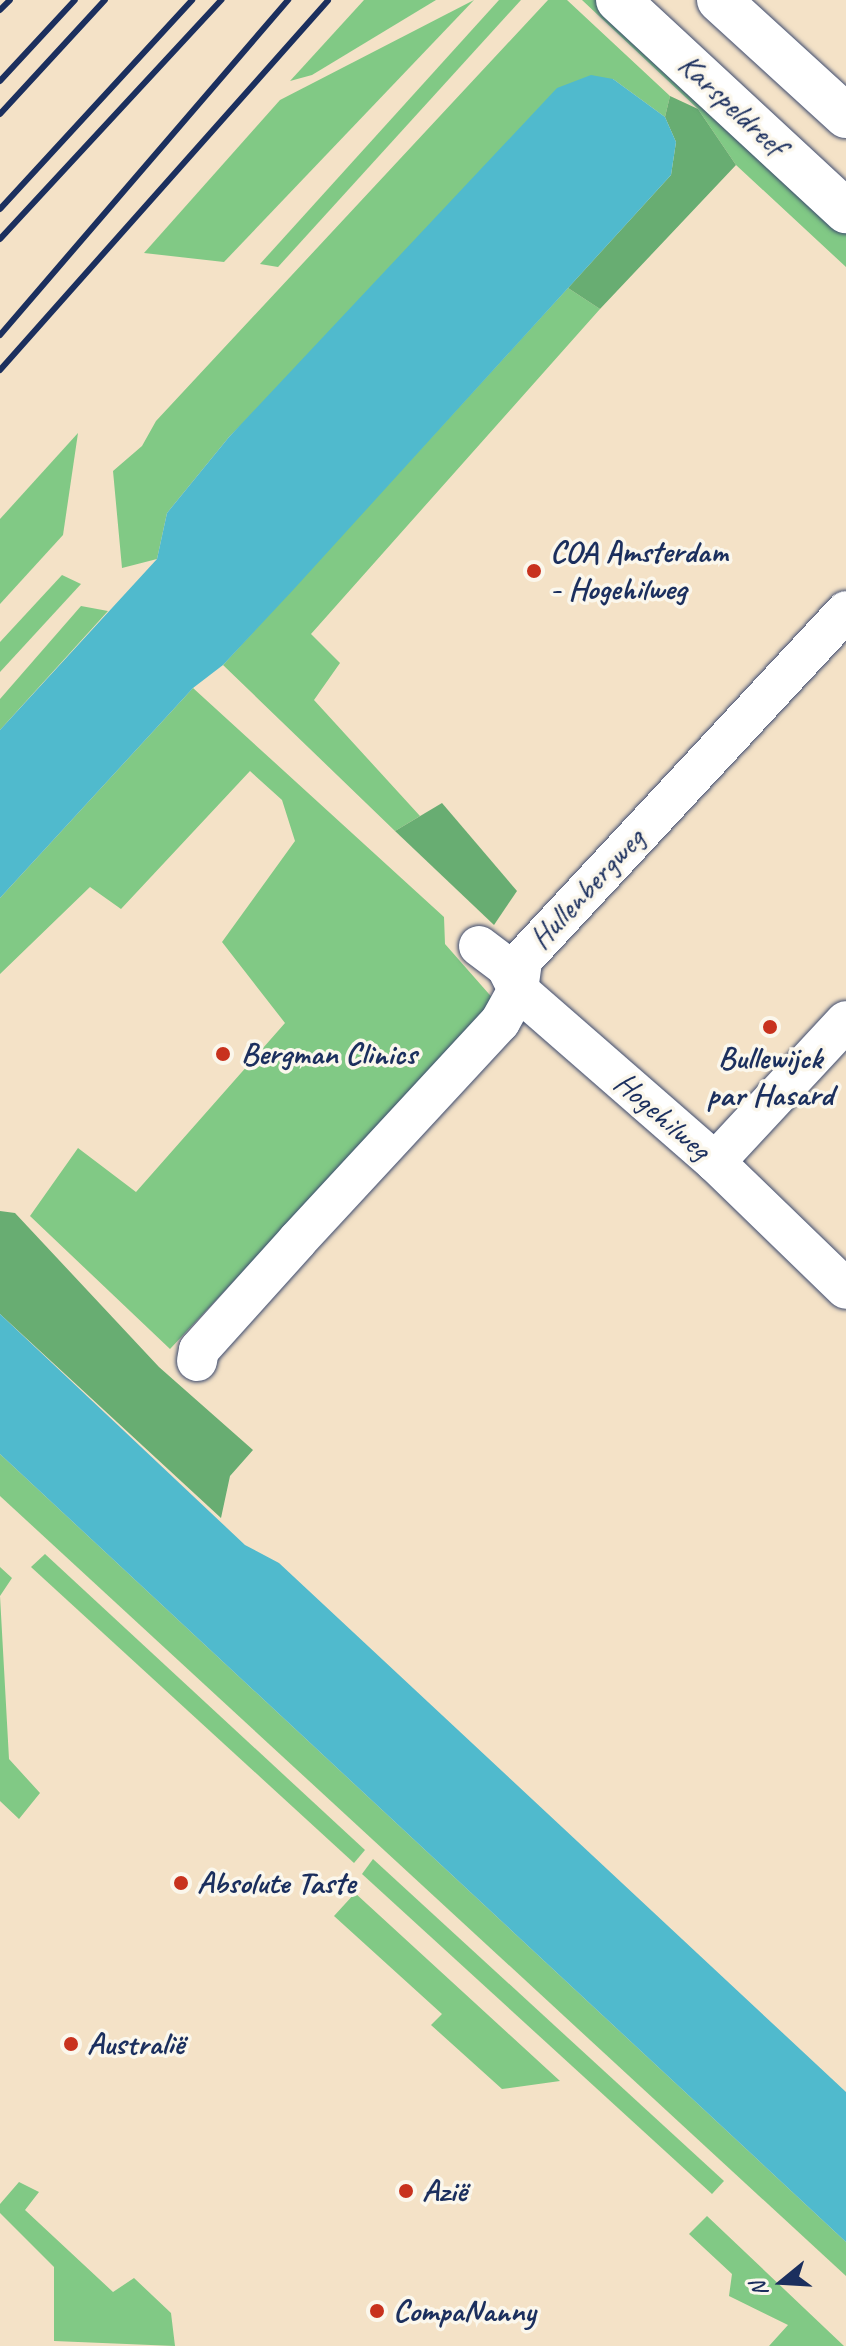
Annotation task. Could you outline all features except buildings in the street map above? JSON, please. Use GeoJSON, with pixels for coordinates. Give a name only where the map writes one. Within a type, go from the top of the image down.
{"type":"FeatureCollection","features":[{"type":"Feature","properties":{"kind":"main road","name":"Karspeldreef"},"geometry":{"type":"LineString","coordinates":[[618,0],[846,211]]}},
{"type":"Feature","properties":{"kind":"main road"},"geometry":{"type":"LineString","coordinates":[[719,0],[846,116]]}},
{"type":"Feature","properties":{"kind":"street","name":"Hullenbergweg"},"geometry":{"type":"LineString","coordinates":[[197,1361],[199,1350],[500,1022],[518,990],[522,960],[846,611]]}},
{"type":"Feature","properties":{"kind":"street","name":"Hogehilweg"},"geometry":{"type":"LineString","coordinates":[[479,946],[506,966],[518,990],[715,1162],[846,1289]]}},
{"type":"Feature","properties":{"kind":"street"},"geometry":{"type":"LineString","coordinates":[[715,1162],[846,1021]]}},
{"type":"Feature","properties":{"kind":"green space"},"geometry":{"type":"Polygon","coordinates":[[[364,0],[436,0],[312,75],[290,81],[364,0]]]}},
{"type":"Feature","properties":{"kind":"green space"},"geometry":{"type":"Polygon","coordinates":[[[474,0],[224,262],[144,253],[280,100],[474,0]]]}},
{"type":"Feature","properties":{"kind":"green space"},"geometry":{"type":"Polygon","coordinates":[[[499,0],[521,0],[278,267],[260,264],[499,0]]]}},
{"type":"Feature","properties":{"kind":"green space"},"geometry":{"type":"Polygon","coordinates":[[[548,0],[567,0],[670,96],[665,117],[613,79],[300,365],[229,437],[167,513],[157,559],[122,568],[113,471],[142,446],[156,421],[548,0]]]}},
{"type":"Feature","properties":{"kind":"green space"},"geometry":{"type":"Polygon","coordinates":[[[582,0],[600,0],[846,227],[846,267],[736,165],[698,109],[582,0]]]}},
{"type":"Feature","properties":{"kind":"green space"},"geometry":{"type":"Polygon","coordinates":[[[670,96],[698,109],[736,165],[600,309],[568,288],[671,175],[676,142],[665,117],[670,96]]]}},
{"type":"Feature","properties":{"kind":"green space"},"geometry":{"type":"Polygon","coordinates":[[[568,288],[600,309],[311,634],[340,663],[314,700],[420,816],[395,831],[223,665],[568,288]]]}},
{"type":"Feature","properties":{"kind":"green space"},"geometry":{"type":"Polygon","coordinates":[[[78,433],[63,535],[0,604],[0,519],[78,433]]]}},
{"type":"Feature","properties":{"kind":"green space"},"geometry":{"type":"Polygon","coordinates":[[[62,575],[81,584],[0,672],[0,642],[62,575]]]}},
{"type":"Feature","properties":{"kind":"green space"},"geometry":{"type":"Polygon","coordinates":[[[81,606],[108,611],[0,730],[0,699],[81,606]]]}},
{"type":"Feature","properties":{"kind":"green space"},"geometry":{"type":"Polygon","coordinates":[[[193,688],[444,917],[445,944],[496,1002],[170,1349],[30,1216],[78,1148],[136,1192],[285,1023],[222,942],[295,841],[282,800],[250,771],[121,909],[90,887],[0,974],[0,898],[193,688]]]}},
{"type":"Feature","properties":{"kind":"green space"},"geometry":{"type":"Polygon","coordinates":[[[442,803],[517,891],[494,925],[395,831],[442,803]]]}},
{"type":"Feature","properties":{"kind":"green space"},"geometry":{"type":"Polygon","coordinates":[[[0,1211],[15,1213],[159,1367],[253,1450],[230,1476],[221,1518],[0,1314],[0,1211]]]}},
{"type":"Feature","properties":{"kind":"green space"},"geometry":{"type":"Polygon","coordinates":[[[0,1454],[846,2242],[846,2276],[0,1496],[0,1454]]]}},
{"type":"Feature","properties":{"kind":"green space"},"geometry":{"type":"Polygon","coordinates":[[[45,1554],[365,1850],[354,1863],[31,1567],[45,1554]]]}},
{"type":"Feature","properties":{"kind":"green space"},"geometry":{"type":"Polygon","coordinates":[[[0,1567],[12,1578],[0,1596],[0,1567]]]}},
{"type":"Feature","properties":{"kind":"green space"},"geometry":{"type":"Polygon","coordinates":[[[0,1596],[9,1759],[40,1793],[19,1819],[0,1801],[0,1596]]]}},
{"type":"Feature","properties":{"kind":"green space"},"geometry":{"type":"Polygon","coordinates":[[[373,1859],[724,2181],[712,2194],[362,1874],[373,1859]]]}},
{"type":"Feature","properties":{"kind":"green space"},"geometry":{"type":"Polygon","coordinates":[[[355,1893],[560,2081],[502,2089],[431,2025],[442,2014],[334,1916],[355,1893]]]}},
{"type":"Feature","properties":{"kind":"green space"},"geometry":{"type":"Polygon","coordinates":[[[19,2182],[39,2192],[25,2210],[113,2292],[134,2278],[171,2313],[175,2346],[54,2341],[54,2267],[0,2213],[0,2204],[19,2182]]]}},
{"type":"Feature","properties":{"kind":"green space"},"geometry":{"type":"Polygon","coordinates":[[[707,2216],[844,2346],[769,2346],[788,2325],[729,2296],[732,2274],[689,2234],[707,2216]]]}},
{"type":"Feature","properties":{"kind":"water"},"geometry":{"type":"Polygon","coordinates":[[[591,75],[613,79],[665,117],[676,142],[671,175],[294,589],[223,665],[193,688],[0,898],[0,730],[157,559],[167,513],[229,437],[557,88],[591,75]]]}},
{"type":"Feature","properties":{"kind":"water"},"geometry":{"type":"Polygon","coordinates":[[[0,1314],[245,1545],[279,1563],[846,2092],[846,2242],[0,1454],[0,1314]]]}},
{"type":"Feature","properties":{"kind":"railway"},"geometry":{"type":"LineString","coordinates":[[0,10],[10,0]]}},
{"type":"Feature","properties":{"kind":"railway"},"geometry":{"type":"LineString","coordinates":[[0,81],[75,0]]}},
{"type":"Feature","properties":{"kind":"railway"},"geometry":{"type":"LineString","coordinates":[[0,114],[105,0]]}},
{"type":"Feature","properties":{"kind":"railway"},"geometry":{"type":"LineString","coordinates":[[0,209],[192,0]]}},
{"type":"Feature","properties":{"kind":"railway"},"geometry":{"type":"LineString","coordinates":[[0,239],[221,0]]}},
{"type":"Feature","properties":{"kind":"railway"},"geometry":{"type":"LineString","coordinates":[[0,335],[288,0]]}},
{"type":"Feature","properties":{"kind":"railway"},"geometry":{"type":"LineString","coordinates":[[0,370],[328,0]]}},
{"type":"Feature","properties":{"kind":"place","name":"COA Amsterdam - Hogehilweg"},"geometry":{"type":"Point","coordinates":[534,571]}},
{"type":"Feature","properties":{"kind":"place","name":"Bullewijck par Hasard"},"geometry":{"type":"Point","coordinates":[770,1027]}},
{"type":"Feature","properties":{"kind":"place","name":"Bergman Clinics"},"geometry":{"type":"Point","coordinates":[223,1054]}},
{"type":"Feature","properties":{"kind":"place","name":"Absolute Taste"},"geometry":{"type":"Point","coordinates":[181,1883]}},
{"type":"Feature","properties":{"kind":"place","name":"Australië"},"geometry":{"type":"Point","coordinates":[71,2044]}},
{"type":"Feature","properties":{"kind":"place","name":"Azië"},"geometry":{"type":"Point","coordinates":[406,2191]}},
{"type":"Feature","properties":{"kind":"place","name":"CompaNanny"},"geometry":{"type":"Point","coordinates":[377,2311]}}]}
